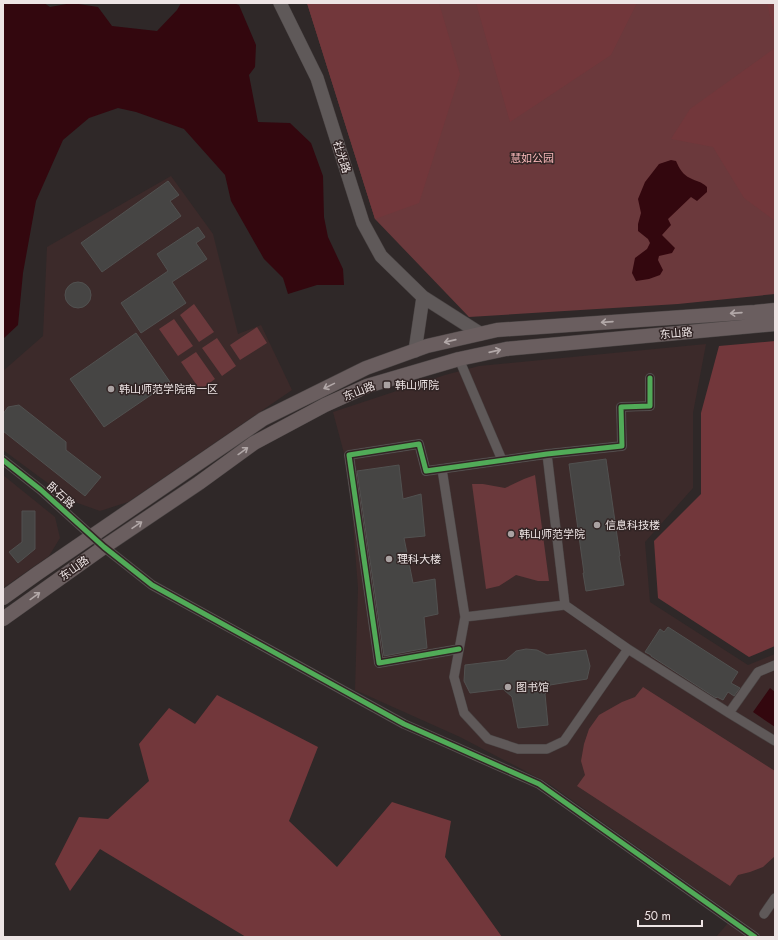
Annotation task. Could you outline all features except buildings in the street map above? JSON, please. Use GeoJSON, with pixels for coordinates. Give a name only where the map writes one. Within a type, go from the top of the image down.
{"type":"FeatureCollection","features":[{"type":"Feature","properties":{"kind":"main road","name":"东山路"},"geometry":{"type":"LineString","coordinates":[[3,598],[263,419],[366,368],[427,346],[497,330],[775,310]]}},
{"type":"Feature","properties":{"kind":"main road","name":"东山路"},"geometry":{"type":"LineString","coordinates":[[3,619],[254,443],[324,405],[367,386],[459,359],[506,349],[775,324]]}},
{"type":"Feature","properties":{"kind":"street","name":"社光路"},"geometry":{"type":"LineString","coordinates":[[280,3],[317,78],[363,223],[381,256],[423,297],[481,334]]}},
{"type":"Feature","properties":{"kind":"street"},"geometry":{"type":"LineString","coordinates":[[415,351],[423,297]]}},
{"type":"Feature","properties":{"kind":"street"},"geometry":{"type":"LineString","coordinates":[[459,359],[502,460]]}},
{"type":"Feature","properties":{"kind":"street"},"geometry":{"type":"LineString","coordinates":[[459,649],[379,662],[349,455],[419,444],[426,470],[622,446],[621,407],[650,406],[650,378]]}},
{"type":"Feature","properties":{"kind":"street"},"geometry":{"type":"LineString","coordinates":[[547,454],[565,605]]}},
{"type":"Feature","properties":{"kind":"street","name":"卧石路"},"geometry":{"type":"LineString","coordinates":[[3,460],[41,490],[104,547],[152,585],[404,724],[539,784],[755,937]]}},
{"type":"Feature","properties":{"kind":"street"},"geometry":{"type":"LineString","coordinates":[[442,469],[465,617],[454,677],[464,712],[488,739],[518,750],[547,749],[564,741],[628,648]]}},
{"type":"Feature","properties":{"kind":"street"},"geometry":{"type":"LineString","coordinates":[[465,617],[565,605],[628,648],[775,741]]}},
{"type":"Feature","properties":{"kind":"street"},"geometry":{"type":"LineString","coordinates":[[729,713],[758,672],[775,664]]}},
{"type":"Feature","properties":{"kind":"street"},"geometry":{"type":"LineString","coordinates":[[754,728],[775,747]]}},
{"type":"Feature","properties":{"kind":"street"},"geometry":{"type":"LineString","coordinates":[[764,914],[775,898]]}},
{"type":"Feature","properties":{"kind":"shaded area"},"geometry":{"type":"Polygon","coordinates":[[[3,3],[44,3],[50,7],[72,3],[98,7],[112,26],[157,31],[177,10],[181,3],[233,3],[239,5],[256,45],[255,67],[249,75],[258,122],[290,123],[311,143],[323,176],[324,217],[328,237],[343,269],[344,285],[317,285],[288,294],[283,278],[264,259],[231,201],[225,175],[184,129],[136,112],[118,108],[89,118],[63,140],[36,201],[23,273],[18,325],[3,339],[3,3]]]}},
{"type":"Feature","properties":{"kind":"shaded area"},"geometry":{"type":"Polygon","coordinates":[[[307,3],[439,3],[460,74],[419,203],[375,219],[307,3]]]}},
{"type":"Feature","properties":{"kind":"shaded area"},"geometry":{"type":"Polygon","coordinates":[[[476,3],[637,3],[611,55],[510,122],[476,3]]]}},
{"type":"Feature","properties":{"kind":"shaded area"},"geometry":{"type":"Polygon","coordinates":[[[767,3],[775,3],[775,36],[767,3]]]}},
{"type":"Feature","properties":{"kind":"shaded area"},"geometry":{"type":"Polygon","coordinates":[[[775,48],[775,221],[744,198],[713,147],[671,139],[690,109],[775,48]]]}},
{"type":"Feature","properties":{"kind":"shaded area"},"geometry":{"type":"Polygon","coordinates":[[[671,160],[676,161],[685,175],[705,185],[707,187],[707,192],[697,201],[691,197],[668,219],[671,225],[662,235],[675,248],[672,253],[659,256],[658,260],[663,270],[660,275],[649,279],[636,281],[632,273],[635,258],[647,249],[650,243],[648,239],[638,231],[641,213],[638,199],[645,182],[659,164],[671,160]]]}},
{"type":"Feature","properties":{"kind":"shaded area"},"geometry":{"type":"Polygon","coordinates":[[[171,176],[213,234],[238,334],[261,325],[292,390],[128,502],[100,511],[72,501],[3,450],[3,371],[43,336],[47,247],[171,176]]]}},
{"type":"Feature","properties":{"kind":"shaded area"},"geometry":{"type":"Polygon","coordinates":[[[775,341],[775,646],[749,657],[658,598],[654,541],[701,494],[701,413],[719,346],[775,341]]]}},
{"type":"Feature","properties":{"kind":"shaded area","name":"韩山师范学院"},"geometry":{"type":"Polygon","coordinates":[[[706,344],[693,413],[693,488],[645,542],[650,602],[748,665],[775,654],[775,937],[716,937],[734,916],[548,783],[460,737],[355,690],[358,588],[349,472],[333,412],[445,375],[479,366],[706,344]]]}},
{"type":"Feature","properties":{"kind":"shaded area"},"geometry":{"type":"Polygon","coordinates":[[[3,475],[55,517],[60,538],[49,556],[3,588],[3,475]]]}},
{"type":"Feature","properties":{"kind":"shaded area"},"geometry":{"type":"Polygon","coordinates":[[[770,688],[775,692],[775,727],[753,712],[770,688]]]}},
{"type":"Feature","properties":{"kind":"shaded area"},"geometry":{"type":"Polygon","coordinates":[[[217,695],[318,747],[289,821],[337,867],[392,802],[451,821],[445,857],[502,937],[246,937],[100,849],[70,891],[55,864],[79,817],[108,819],[149,781],[139,744],[169,708],[195,724],[217,695]]]}},
{"type":"Feature","properties":{"kind":"green space","name":"慧如公园"},"geometry":{"type":"Polygon","coordinates":[[[307,3],[775,3],[775,294],[678,304],[469,317],[375,219],[307,3]]]}},
{"type":"Feature","properties":{"kind":"green space"},"geometry":{"type":"Polygon","coordinates":[[[194,304],[214,332],[199,342],[180,315],[194,304]]]}},
{"type":"Feature","properties":{"kind":"green space"},"geometry":{"type":"Polygon","coordinates":[[[174,319],[193,346],[178,356],[159,329],[174,319]]]}},
{"type":"Feature","properties":{"kind":"green space"},"geometry":{"type":"Polygon","coordinates":[[[257,327],[267,343],[240,360],[230,345],[257,327]]]}},
{"type":"Feature","properties":{"kind":"green space"},"geometry":{"type":"Polygon","coordinates":[[[217,338],[236,366],[222,376],[202,348],[217,338]]]}},
{"type":"Feature","properties":{"kind":"green space"},"geometry":{"type":"Polygon","coordinates":[[[196,352],[215,379],[200,390],[181,362],[196,352]]]}},
{"type":"Feature","properties":{"kind":"green space"},"geometry":{"type":"Polygon","coordinates":[[[535,475],[549,581],[538,581],[516,575],[499,586],[486,589],[472,484],[483,484],[505,488],[535,475]]]}},
{"type":"Feature","properties":{"kind":"green space"},"geometry":{"type":"Polygon","coordinates":[[[643,687],[775,771],[775,856],[763,867],[738,875],[730,886],[577,786],[585,775],[581,761],[584,744],[589,729],[599,715],[622,702],[635,697],[643,687]]]}},
{"type":"Feature","properties":{"kind":"cycle path"},"geometry":{"type":"LineString","coordinates":[[459,649],[379,663],[349,455],[419,444],[426,471],[547,454],[622,446],[621,407],[650,406],[650,378]]}},
{"type":"Feature","properties":{"kind":"cycle path"},"geometry":{"type":"LineString","coordinates":[[3,460],[41,490],[104,547],[152,585],[404,724],[539,784],[755,937]]}},
{"type":"Feature","properties":{"kind":"place","name":"韩山师院"},"geometry":{"type":"Point","coordinates":[387,385]}},
{"type":"Feature","properties":{"kind":"place","name":"韩山师范学院南一区"},"geometry":{"type":"Point","coordinates":[111,389]}},
{"type":"Feature","properties":{"kind":"place","name":"信息科技楼"},"geometry":{"type":"Point","coordinates":[597,525]}},
{"type":"Feature","properties":{"kind":"place","name":"韩山师范学院"},"geometry":{"type":"Point","coordinates":[511,534]}},
{"type":"Feature","properties":{"kind":"place","name":"理科大楼"},"geometry":{"type":"Point","coordinates":[389,559]}},
{"type":"Feature","properties":{"kind":"place","name":"图书馆"},"geometry":{"type":"Point","coordinates":[508,687]}}]}
